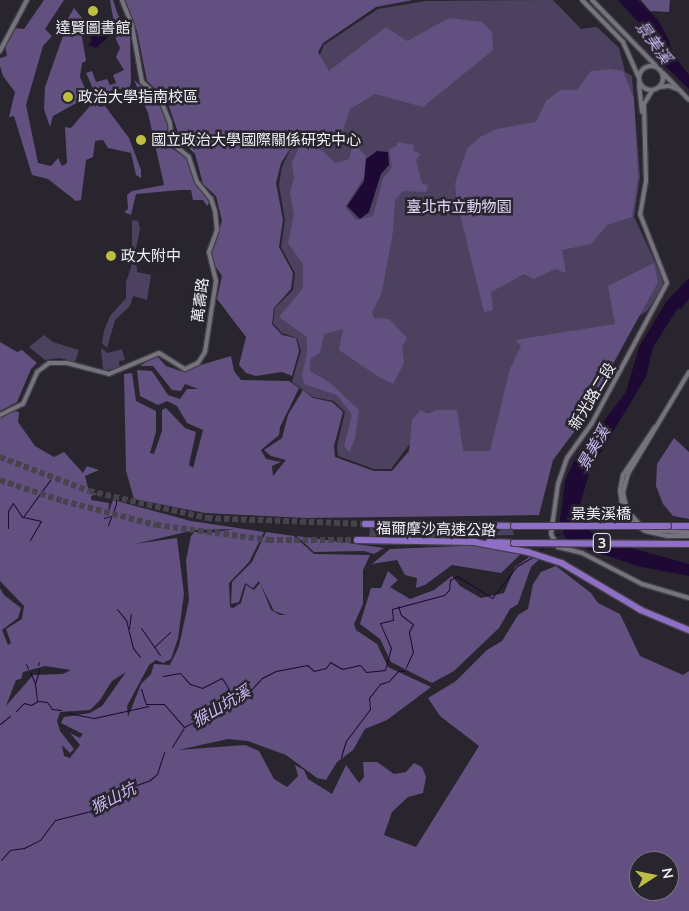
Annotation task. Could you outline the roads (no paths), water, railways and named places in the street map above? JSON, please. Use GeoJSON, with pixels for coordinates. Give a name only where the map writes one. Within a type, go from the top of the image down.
{"type":"FeatureCollection","features":[{"type":"Feature","properties":{"kind":"highway","name":"福爾摩沙高速公路"},"geometry":{"type":"LineString","coordinates":[[365,524],[514,526]]}},
{"type":"Feature","properties":{"kind":"highway"},"geometry":{"type":"LineString","coordinates":[[409,525],[409,541]]}},
{"type":"Feature","properties":{"kind":"highway","name":"景美溪橋"},"geometry":{"type":"LineString","coordinates":[[514,526],[689,526]]}},
{"type":"Feature","properties":{"kind":"highway","name":"福爾摩沙高速公路"},"geometry":{"type":"LineString","coordinates":[[357,540],[514,543]]}},
{"type":"Feature","properties":{"kind":"highway"},"geometry":{"type":"LineString","coordinates":[[474,542],[514,550],[562,563],[641,610],[689,630]]}},
{"type":"Feature","properties":{"kind":"highway","name":"景美溪橋"},"geometry":{"type":"LineString","coordinates":[[514,543],[689,544]]}},
{"type":"Feature","properties":{"kind":"street"},"geometry":{"type":"LineString","coordinates":[[0,51],[28,0]]}},
{"type":"Feature","properties":{"kind":"street","name":"萬壽路"},"geometry":{"type":"LineString","coordinates":[[0,415],[21,407],[29,394],[37,372],[49,363],[67,363],[106,374],[128,368],[159,353],[187,369],[198,363],[205,352],[216,281],[209,252],[217,230],[216,215],[211,199],[197,182],[189,157],[172,143],[170,123],[160,98],[141,79],[132,25],[122,0]]}},
{"type":"Feature","properties":{"kind":"street","name":"新光路二段"},"geometry":{"type":"LineString","coordinates":[[582,0],[623,42],[639,79],[644,124],[646,181],[640,214],[667,283],[592,423],[567,458],[559,477],[551,534],[556,546],[582,553],[642,584],[689,598]]}},
{"type":"Feature","properties":{"kind":"street"},"geometry":{"type":"LineString","coordinates":[[592,0],[689,100]]}},
{"type":"Feature","properties":{"kind":"street"},"geometry":{"type":"LineString","coordinates":[[660,70],[646,67],[639,79],[644,88],[652,91],[660,87],[669,86],[681,92]]}},
{"type":"Feature","properties":{"kind":"street"},"geometry":{"type":"LineString","coordinates":[[660,70],[664,79],[660,87]]}},
{"type":"Feature","properties":{"kind":"street","name":"新光路二段"},"geometry":{"type":"LineString","coordinates":[[644,124],[645,100],[652,91]]}},
{"type":"Feature","properties":{"kind":"street"},"geometry":{"type":"LineString","coordinates":[[689,372],[623,476],[620,492],[622,504],[631,521],[645,531],[667,536],[689,536]]}},
{"type":"Feature","properties":{"kind":"street"},"geometry":{"type":"LineString","coordinates":[[655,427],[625,479],[623,493],[626,506],[636,521],[649,529],[689,532]]}},
{"type":"Feature","properties":{"kind":"water"},"geometry":{"type":"Polygon","coordinates":[[[618,0],[638,0],[658,20],[669,41],[673,55],[689,75],[689,89],[661,62],[659,45],[618,0]]]}},
{"type":"Feature","properties":{"kind":"water"},"geometry":{"type":"Polygon","coordinates":[[[90,24],[99,28],[98,33],[106,32],[109,36],[96,48],[88,45],[92,40],[89,33],[93,32],[88,27],[90,24]]]}},
{"type":"Feature","properties":{"kind":"water"},"geometry":{"type":"Polygon","coordinates":[[[377,151],[388,152],[389,165],[381,174],[369,212],[360,219],[347,206],[364,181],[366,159],[377,151]]]}},
{"type":"Feature","properties":{"kind":"water","name":"景美溪"},"geometry":{"type":"Polygon","coordinates":[[[689,278],[689,299],[681,309],[678,308],[653,347],[646,377],[590,470],[580,505],[581,521],[591,532],[617,544],[689,564],[689,576],[637,566],[576,545],[565,538],[560,519],[565,481],[576,457],[626,392],[639,347],[666,302],[689,278]]]}},
{"type":"Feature","properties":{"kind":"waterway"},"geometry":{"type":"LineString","coordinates":[[30,540],[41,521],[23,517],[50,480]]}},
{"type":"Feature","properties":{"kind":"waterway"},"geometry":{"type":"LineString","coordinates":[[108,525],[116,504],[116,493]]}},
{"type":"Feature","properties":{"kind":"waterway"},"geometry":{"type":"LineString","coordinates":[[8,528],[8,511],[13,503],[22,517]]}},
{"type":"Feature","properties":{"kind":"waterway"},"geometry":{"type":"LineString","coordinates":[[104,518],[110,516]]}},
{"type":"Feature","properties":{"kind":"waterway","name":"猴山坑溪"},"geometry":{"type":"LineString","coordinates":[[554,535],[564,533]]}},
{"type":"Feature","properties":{"kind":"waterway","name":"猴山坑溪"},"geometry":{"type":"LineString","coordinates":[[537,553],[545,546]]}},
{"type":"Feature","properties":{"kind":"waterway","name":"猴山坑溪"},"geometry":{"type":"LineString","coordinates":[[184,727],[210,714],[229,697],[248,693],[262,678],[276,671],[307,665],[314,671],[326,668],[330,662],[342,669],[360,665],[366,672],[385,670],[391,648],[380,623],[393,620],[392,609],[444,595],[449,590],[450,580],[457,576],[492,598],[517,566],[534,556]]}},
{"type":"Feature","properties":{"kind":"waterway"},"geometry":{"type":"LineString","coordinates":[[398,606],[401,615],[413,624],[409,632],[413,652],[406,667]]}},
{"type":"Feature","properties":{"kind":"waterway"},"geometry":{"type":"LineString","coordinates":[[117,609],[126,620],[133,648],[140,657]]}},
{"type":"Feature","properties":{"kind":"waterway"},"geometry":{"type":"LineString","coordinates":[[129,628],[131,614]]}},
{"type":"Feature","properties":{"kind":"waterway"},"geometry":{"type":"LineString","coordinates":[[141,628],[160,655]]}},
{"type":"Feature","properties":{"kind":"waterway"},"geometry":{"type":"LineString","coordinates":[[154,647],[170,632]]}},
{"type":"Feature","properties":{"kind":"waterway"},"geometry":{"type":"LineString","coordinates":[[26,664],[28,669]]}},
{"type":"Feature","properties":{"kind":"waterway"},"geometry":{"type":"LineString","coordinates":[[37,700],[35,684],[39,670]]}},
{"type":"Feature","properties":{"kind":"waterway"},"geometry":{"type":"LineString","coordinates":[[341,757],[346,741],[370,709],[369,698],[380,684],[389,681],[398,671],[404,671]]}},
{"type":"Feature","properties":{"kind":"waterway"},"geometry":{"type":"LineString","coordinates":[[30,672],[35,683]]}},
{"type":"Feature","properties":{"kind":"waterway"},"geometry":{"type":"LineString","coordinates":[[163,676],[180,673],[190,684],[202,688],[222,678],[233,696]]}},
{"type":"Feature","properties":{"kind":"waterway"},"geometry":{"type":"LineString","coordinates":[[141,689],[146,704],[164,704],[184,727]]}},
{"type":"Feature","properties":{"kind":"waterway"},"geometry":{"type":"LineString","coordinates":[[16,711],[24,703],[31,705],[38,701],[47,702],[52,709],[61,710]]}},
{"type":"Feature","properties":{"kind":"waterway"},"geometry":{"type":"LineString","coordinates":[[68,713],[94,718],[149,706]]}},
{"type":"Feature","properties":{"kind":"waterway"},"geometry":{"type":"LineString","coordinates":[[0,724],[10,716]]}},
{"type":"Feature","properties":{"kind":"waterway","name":"猴山坑"},"geometry":{"type":"LineString","coordinates":[[172,747],[184,728]]}},
{"type":"Feature","properties":{"kind":"waterway","name":"猴山坑"},"geometry":{"type":"LineString","coordinates":[[1,860],[10,850],[24,848],[40,840],[55,820],[95,810],[124,795],[131,787],[150,780],[157,774],[164,752]]}},
{"type":"Feature","properties":{"kind":"tunnel"},"geometry":{"type":"LineString","coordinates":[[0,457],[89,491],[207,518],[365,524]]}},
{"type":"Feature","properties":{"kind":"tunnel"},"geometry":{"type":"LineString","coordinates":[[0,480],[63,501],[156,525],[269,540],[357,540]]}},
{"type":"Feature","properties":{"kind":"place","name":"達賢圖書館"},"geometry":{"type":"Point","coordinates":[93,11]}},
{"type":"Feature","properties":{"kind":"place","name":"政治大學指南校區"},"geometry":{"type":"Point","coordinates":[68,97]}},
{"type":"Feature","properties":{"kind":"place","name":"國立政治大學國際關係研究中心"},"geometry":{"type":"Point","coordinates":[141,140]}},
{"type":"Feature","properties":{"kind":"place","name":"政大附中"},"geometry":{"type":"Point","coordinates":[111,256]}},
{"type":"Feature","properties":{"kind":"park label","name":"臺北市立動物園"},"geometry":{"type":"Point","coordinates":[459,207]}}]}
